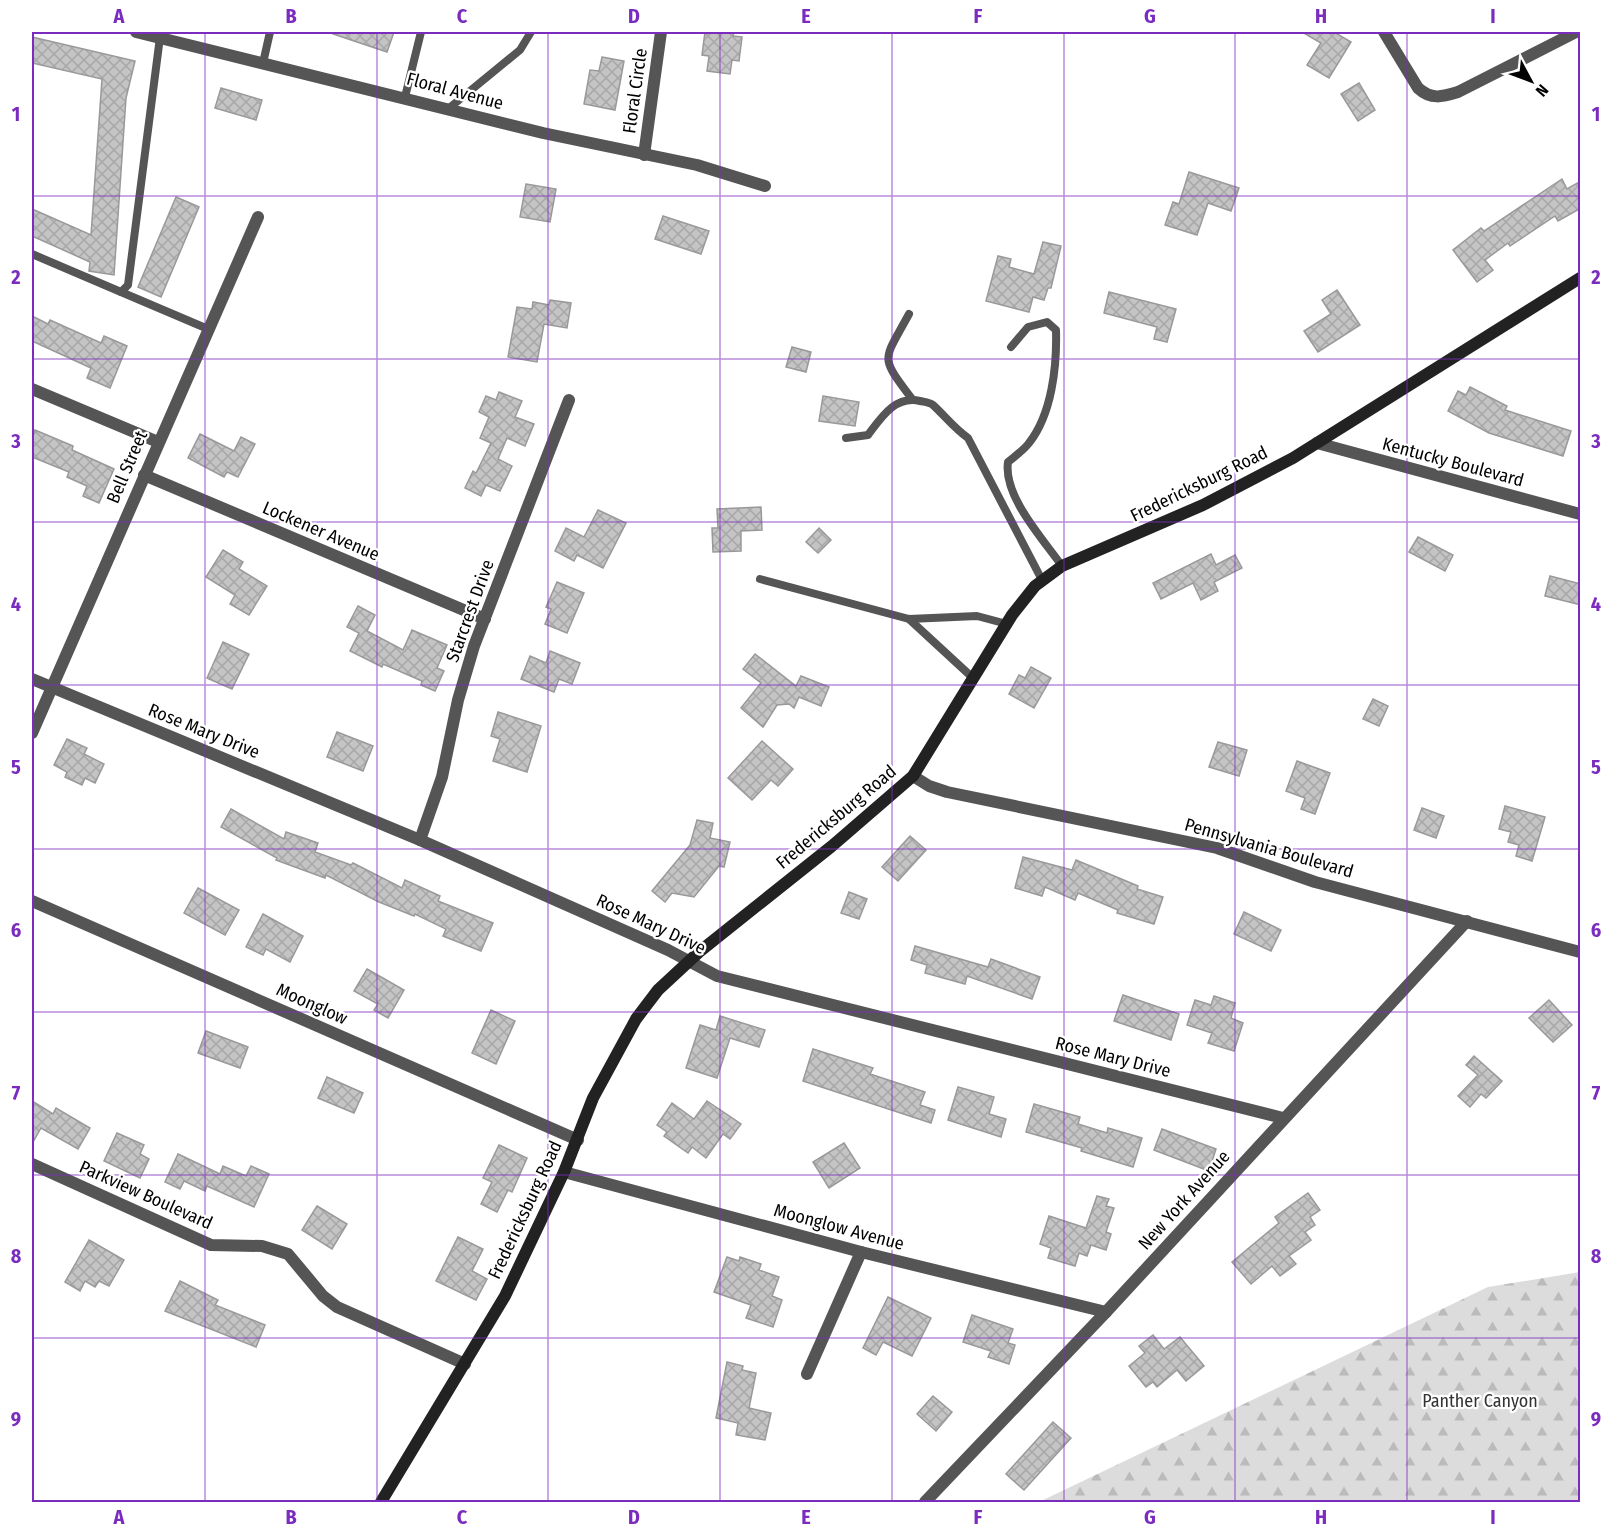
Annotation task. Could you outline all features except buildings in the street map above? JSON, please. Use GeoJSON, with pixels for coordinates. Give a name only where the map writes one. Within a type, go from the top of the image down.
{"type":"FeatureCollection","features":[{"type":"Feature","properties":{"kind":"street","name":"Floral Avenue"},"geometry":{"type":"LineString","coordinates":[[136,32],[448,109],[644,155],[697,165],[765,186]]}},
{"type":"Feature","properties":{"kind":"street","name":"Floral Circle"},"geometry":{"type":"LineString","coordinates":[[644,155],[661,32]]}},
{"type":"Feature","properties":{"kind":"street"},"geometry":{"type":"LineString","coordinates":[[1384,32],[1418,88],[1430,96],[1441,97],[1458,92],[1576,32]]}},
{"type":"Feature","properties":{"kind":"street","name":"Bell Street"},"geometry":{"type":"LineString","coordinates":[[32,732],[258,217]]}},
{"type":"Feature","properties":{"kind":"street","name":"Fredericksburg Road"},"geometry":{"type":"LineString","coordinates":[[381,1503],[505,1296],[564,1172],[593,1098],[630,1028],[658,990],[690,961],[832,846],[913,776],[1027,595],[1042,580],[1062,566],[1203,505],[1317,443],[1581,278]]}},
{"type":"Feature","properties":{"kind":"street"},"geometry":{"type":"LineString","coordinates":[[32,389],[158,442]]}},
{"type":"Feature","properties":{"kind":"street","name":"Starcrest Drive"},"geometry":{"type":"LineString","coordinates":[[420,840],[442,777],[458,700],[485,620],[569,400]]}},
{"type":"Feature","properties":{"kind":"street","name":"Kentucky Boulevard"},"geometry":{"type":"LineString","coordinates":[[1317,443],[1581,513]]}},
{"type":"Feature","properties":{"kind":"street","name":"Lockener Avenue"},"geometry":{"type":"LineString","coordinates":[[144,475],[485,620]]}},
{"type":"Feature","properties":{"kind":"street","name":"Rose Mary Drive"},"geometry":{"type":"LineString","coordinates":[[32,679],[420,840],[690,961],[717,976],[1283,1118]]}},
{"type":"Feature","properties":{"kind":"street","name":"Pennsylvania Boulevard"},"geometry":{"type":"LineString","coordinates":[[913,776],[929,786],[947,792],[1217,848],[1315,882],[1581,952]]}},
{"type":"Feature","properties":{"kind":"street","name":"Moonglow"},"geometry":{"type":"LineString","coordinates":[[32,902],[578,1140]]}},
{"type":"Feature","properties":{"kind":"street","name":"New York Avenue"},"geometry":{"type":"LineString","coordinates":[[925,1503],[1106,1312],[1467,921]]}},
{"type":"Feature","properties":{"kind":"street","name":"Parkview Boulevard"},"geometry":{"type":"LineString","coordinates":[[32,1164],[210,1245],[262,1245],[288,1254],[323,1296],[337,1307],[465,1364]]}},
{"type":"Feature","properties":{"kind":"street","name":"Moonglow Avenue"},"geometry":{"type":"LineString","coordinates":[[564,1172],[861,1252],[1106,1312]]}},
{"type":"Feature","properties":{"kind":"street"},"geometry":{"type":"LineString","coordinates":[[807,1374],[861,1252]]}},
{"type":"Feature","properties":{"kind":"lane"},"geometry":{"type":"LineString","coordinates":[[262,63],[270,32]]}},
{"type":"Feature","properties":{"kind":"lane"},"geometry":{"type":"LineString","coordinates":[[405,97],[421,32]]}},
{"type":"Feature","properties":{"kind":"lane"},"geometry":{"type":"LineString","coordinates":[[448,109],[520,50],[531,32]]}},
{"type":"Feature","properties":{"kind":"lane"},"geometry":{"type":"LineString","coordinates":[[121,292],[128,285],[130,275],[160,37]]}},
{"type":"Feature","properties":{"kind":"lane"},"geometry":{"type":"LineString","coordinates":[[32,254],[208,329]]}},
{"type":"Feature","properties":{"kind":"lane"},"geometry":{"type":"LineString","coordinates":[[909,314],[889,352],[887,363],[912,399]]}},
{"type":"Feature","properties":{"kind":"lane"},"geometry":{"type":"LineString","coordinates":[[1011,347],[1028,327],[1047,322],[1056,330],[1056,355],[1045,414],[1029,444],[1008,462],[1006,473],[1017,501],[1062,566]]}},
{"type":"Feature","properties":{"kind":"lane"},"geometry":{"type":"LineString","coordinates":[[846,438],[868,435],[889,409],[902,400],[912,399],[931,404],[952,427],[968,438],[1042,580]]}},
{"type":"Feature","properties":{"kind":"lane"},"geometry":{"type":"LineString","coordinates":[[760,579],[909,619],[977,616],[1007,624]]}},
{"type":"Feature","properties":{"kind":"lane"},"geometry":{"type":"LineString","coordinates":[[909,619],[973,678]]}},
{"type":"Feature","properties":{"kind":"green space","name":"Panther Canyon"},"geometry":{"type":"Polygon","coordinates":[[[1580,1272],[1580,1502],[1039,1502],[1488,1287],[1580,1272]]]}}]}
